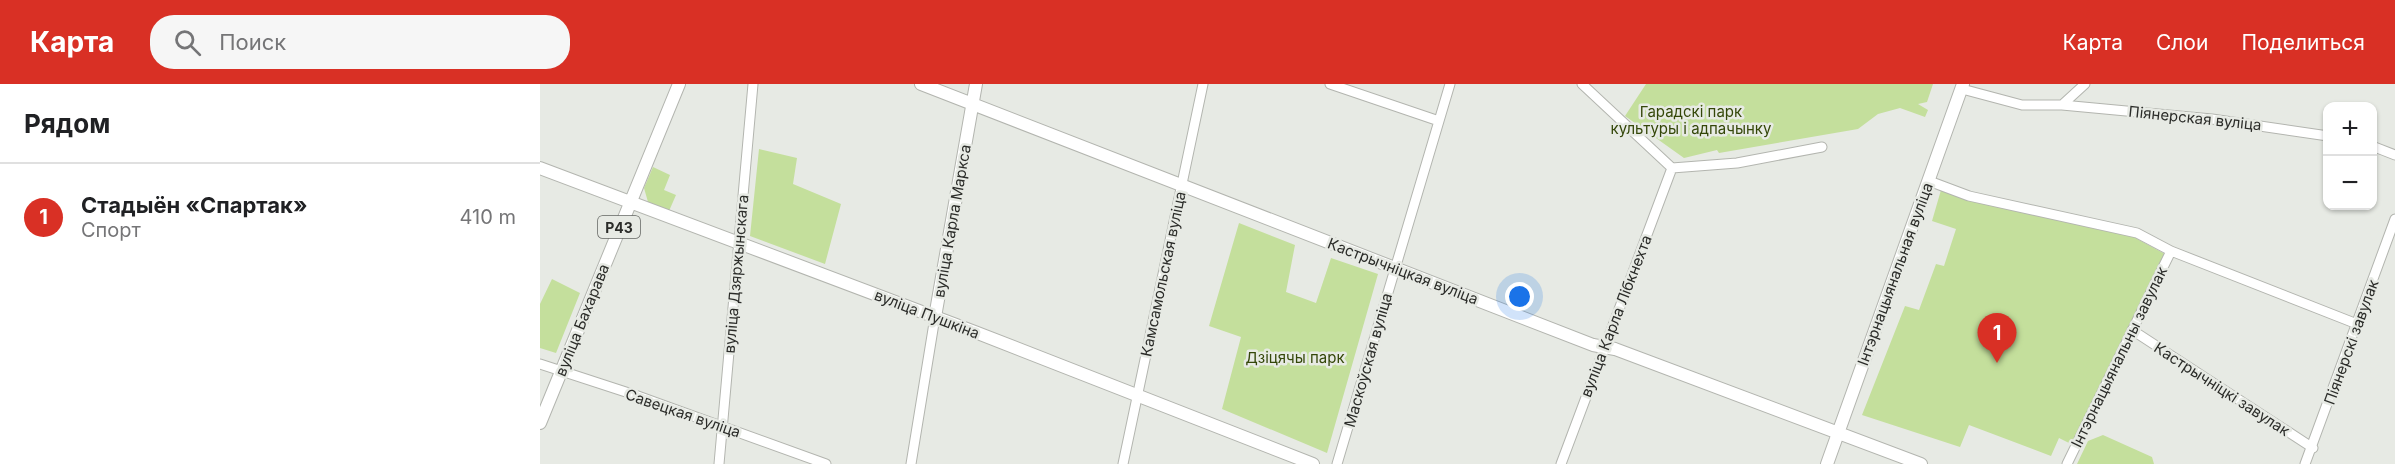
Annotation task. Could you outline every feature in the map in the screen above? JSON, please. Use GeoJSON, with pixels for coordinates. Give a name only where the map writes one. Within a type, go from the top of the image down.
{"type":"FeatureCollection","features":[{"type":"Feature","properties":{"kind":"main road","name":"вуліца Бахарава"},"geometry":{"type":"LineString","coordinates":[[540,423],[679,84]]}},
{"type":"Feature","properties":{"kind":"main road","name":"Кастрычніцкая вуліца"},"geometry":{"type":"LineString","coordinates":[[921,84],[973,102],[1604,348],[1625,353],[1921,464]]}},
{"type":"Feature","properties":{"kind":"main road","name":"вуліца Карла Маркса"},"geometry":{"type":"LineString","coordinates":[[935,317],[976,84]]}},
{"type":"Feature","properties":{"kind":"main road","name":"Інтэрнацыянальная вуліца"},"geometry":{"type":"LineString","coordinates":[[1827,464],[1963,86]]}},
{"type":"Feature","properties":{"kind":"main road","name":"вуліца Пушкіна"},"geometry":{"type":"LineString","coordinates":[[540,168],[935,317],[1313,464]]}},
{"type":"Feature","properties":{"kind":"street","name":"вуліца Дзяржынскага"},"geometry":{"type":"LineString","coordinates":[[719,464],[753,84]]}},
{"type":"Feature","properties":{"kind":"street","name":"Камсамольская вуліца"},"geometry":{"type":"LineString","coordinates":[[1123,464],[1203,84]]}},
{"type":"Feature","properties":{"kind":"street"},"geometry":{"type":"LineString","coordinates":[[1330,84],[1439,120]]}},
{"type":"Feature","properties":{"kind":"street","name":"Маскоўская вуліца"},"geometry":{"type":"LineString","coordinates":[[1337,464],[1450,84]]}},
{"type":"Feature","properties":{"kind":"street"},"geometry":{"type":"LineString","coordinates":[[1582,84],[1672,168],[1737,163],[1822,147]]}},
{"type":"Feature","properties":{"kind":"street","name":"Піянерская вуліца"},"geometry":{"type":"LineString","coordinates":[[1963,86],[1993,99],[2022,105],[2083,107],[2283,127],[2323,135]]}},
{"type":"Feature","properties":{"kind":"street"},"geometry":{"type":"LineString","coordinates":[[2062,105],[2082,86]]}},
{"type":"Feature","properties":{"kind":"street"},"geometry":{"type":"LineString","coordinates":[[2082,86],[2083,107]]}},
{"type":"Feature","properties":{"kind":"street"},"geometry":{"type":"LineString","coordinates":[[2377,148],[2395,156]]}},
{"type":"Feature","properties":{"kind":"street","name":"вуліца Карла Лібкнехта"},"geometry":{"type":"LineString","coordinates":[[1561,464],[1672,168]]}},
{"type":"Feature","properties":{"kind":"street","name":"Інтэрнацыянальны завулак"},"geometry":{"type":"LineString","coordinates":[[1929,181],[1969,196],[2137,233],[2171,251],[2357,324]]}},
{"type":"Feature","properties":{"kind":"street","name":"Піянерскі завулак"},"geometry":{"type":"LineString","coordinates":[[2305,464],[2313,448],[2395,219]]}},
{"type":"Feature","properties":{"kind":"street","name":"Інтэрнацыянальны завулак"},"geometry":{"type":"LineString","coordinates":[[2067,464],[2171,251]]}},
{"type":"Feature","properties":{"kind":"street","name":"вуліца Карла Маркса"},"geometry":{"type":"LineString","coordinates":[[910,464],[935,317]]}},
{"type":"Feature","properties":{"kind":"street","name":"Кастрычніцкі завулак"},"geometry":{"type":"LineString","coordinates":[[2132,330],[2313,448]]}},
{"type":"Feature","properties":{"kind":"street","name":"Савецкая вуліца"},"geometry":{"type":"LineString","coordinates":[[540,364],[826,464]]}},
{"type":"Feature","properties":{"kind":"green space","name":"Гарадскі парк культуры і адпачынку"},"geometry":{"type":"Polygon","coordinates":[[[1646,84],[1933,84],[1927,102],[1918,104],[1928,110],[1925,117],[1900,108],[1878,114],[1858,129],[1719,153],[1717,150],[1684,158],[1625,116],[1646,84]]]}},
{"type":"Feature","properties":{"kind":"green space"},"geometry":{"type":"Polygon","coordinates":[[[759,149],[797,158],[793,184],[841,204],[825,264],[750,236],[759,149]]]}},
{"type":"Feature","properties":{"kind":"green space"},"geometry":{"type":"Polygon","coordinates":[[[653,167],[670,175],[664,190],[676,195],[669,211],[648,202],[644,188],[653,167]]]}},
{"type":"Feature","properties":{"kind":"green space"},"geometry":{"type":"Polygon","coordinates":[[[1941,190],[2130,235],[2165,254],[2071,444],[2059,438],[2051,456],[1969,425],[1960,447],[1862,415],[1905,306],[1919,310],[1936,264],[1944,266],[1956,229],[1932,221],[1941,190]]]}},
{"type":"Feature","properties":{"kind":"green space","name":"Дзіцячы парк"},"geometry":{"type":"Polygon","coordinates":[[[1239,223],[1295,245],[1286,292],[1316,303],[1331,258],[1378,274],[1327,453],[1222,409],[1241,337],[1209,326],[1239,223]]]}},
{"type":"Feature","properties":{"kind":"green space"},"geometry":{"type":"Polygon","coordinates":[[[552,279],[580,293],[556,353],[540,348],[540,304],[552,279]]]}},
{"type":"Feature","properties":{"kind":"green space"},"geometry":{"type":"Polygon","coordinates":[[[2103,435],[2152,457],[2154,464],[2077,464],[2088,441],[2103,435]]]}},
{"type":"Feature","properties":{"kind":"place","name":"Стадыён «Спартак»"},"geometry":{"type":"Point","coordinates":[1997,363]}}]}
